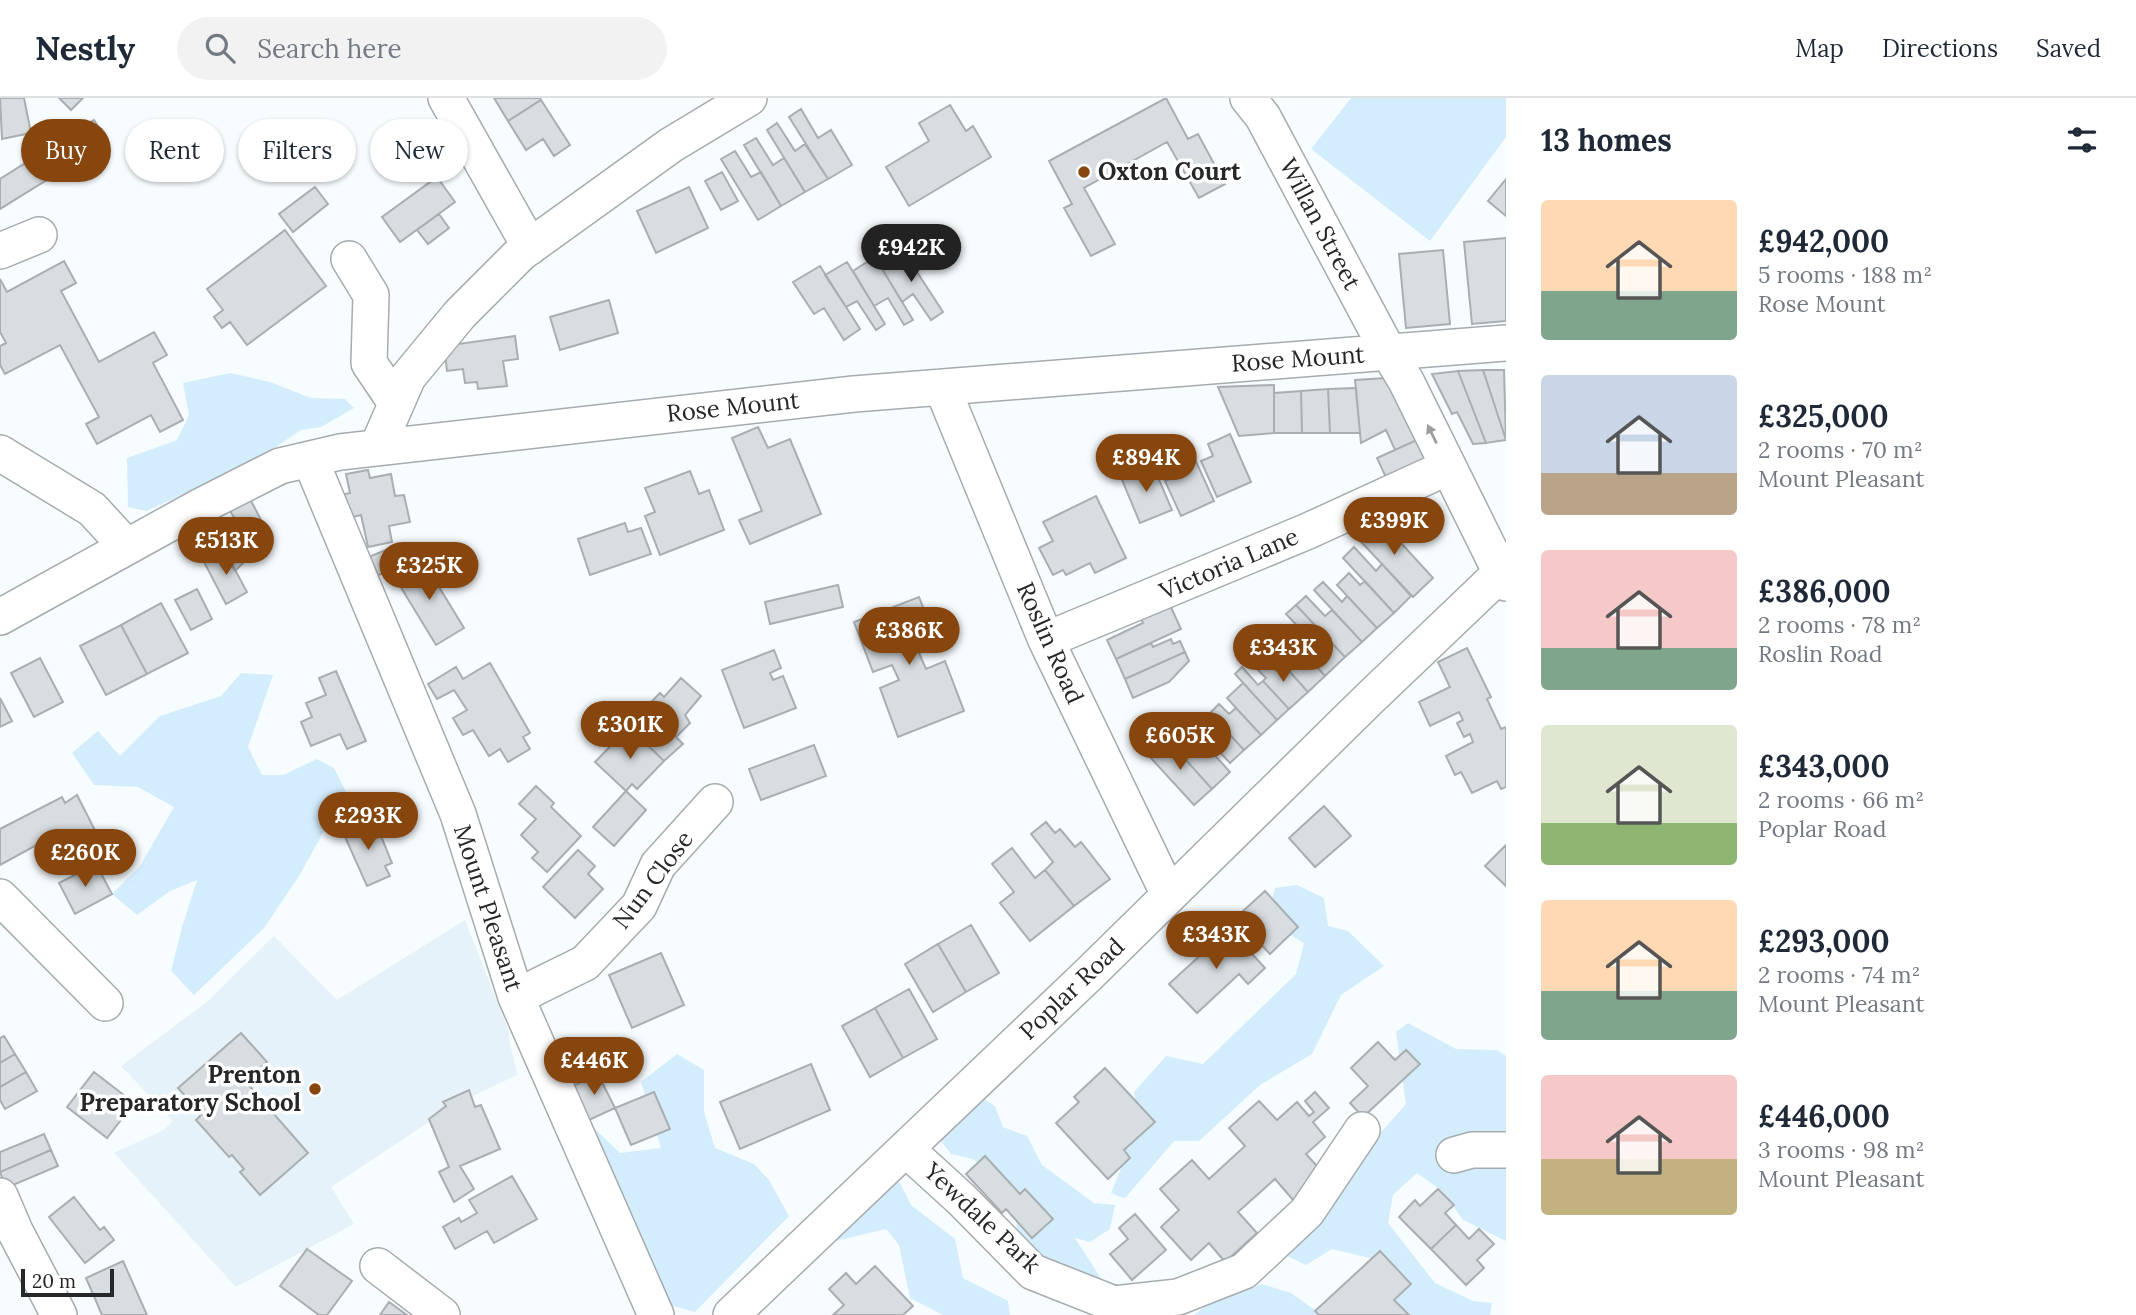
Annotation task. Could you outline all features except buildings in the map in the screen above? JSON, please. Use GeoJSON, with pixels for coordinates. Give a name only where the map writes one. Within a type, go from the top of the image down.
{"type":"FeatureCollection","features":[{"type":"Feature","properties":{"kind":"street"},"geometry":{"type":"LineString","coordinates":[[446,98],[530,247]]}},
{"type":"Feature","properties":{"kind":"street"},"geometry":{"type":"LineString","coordinates":[[377,448],[408,377],[460,314],[521,254],[671,145],[749,98]]}},
{"type":"Feature","properties":{"kind":"street","name":"Willan Street"},"geometry":{"type":"LineString","coordinates":[[1248,98],[1263,117],[1388,353],[1406,381],[1504,576]]}},
{"type":"Feature","properties":{"kind":"street"},"geometry":{"type":"LineString","coordinates":[[0,251],[39,234]]}},
{"type":"Feature","properties":{"kind":"street"},"geometry":{"type":"LineString","coordinates":[[349,259],[371,295],[369,363],[396,403]]}},
{"type":"Feature","properties":{"kind":"street","name":"Rose Mount"},"geometry":{"type":"LineString","coordinates":[[0,617],[280,466],[340,452],[854,394],[1506,343]]}},
{"type":"Feature","properties":{"kind":"street","name":"Roslin Road"},"geometry":{"type":"LineString","coordinates":[[942,387],[1046,640],[1168,895]]}},
{"type":"Feature","properties":{"kind":"street"},"geometry":{"type":"LineString","coordinates":[[0,453],[92,509],[127,547]]}},
{"type":"Feature","properties":{"kind":"street","name":"Mount Pleasant"},"geometry":{"type":"LineString","coordinates":[[310,459],[458,814],[516,998],[656,1315]]}},
{"type":"Feature","properties":{"kind":"street","name":"Victoria Lane"},"geometry":{"type":"LineString","coordinates":[[1046,640],[1307,531],[1448,467]]}},
{"type":"Feature","properties":{"kind":"street","name":"Poplar Road"},"geometry":{"type":"LineString","coordinates":[[731,1315],[1504,576]]}},
{"type":"Feature","properties":{"kind":"street","name":"Nun Close"},"geometry":{"type":"LineString","coordinates":[[516,998],[585,962],[639,906],[658,865],[715,802]]}},
{"type":"Feature","properties":{"kind":"street"},"geometry":{"type":"LineString","coordinates":[[0,897],[105,1003]]}},
{"type":"Feature","properties":{"kind":"street","name":"Yewdale Park"},"geometry":{"type":"LineString","coordinates":[[906,1149],[961,1199],[1033,1272],[1114,1304],[1178,1297],[1244,1271],[1307,1212],[1362,1130]]}},
{"type":"Feature","properties":{"kind":"street"},"geometry":{"type":"LineString","coordinates":[[1454,1155],[1472,1150],[1506,1150]]}},
{"type":"Feature","properties":{"kind":"street"},"geometry":{"type":"LineString","coordinates":[[0,1196],[15,1231],[59,1315]]}},
{"type":"Feature","properties":{"kind":"street"},"geometry":{"type":"LineString","coordinates":[[379,1266],[443,1315]]}},
{"type":"Feature","properties":{"kind":"shaded area"},"geometry":{"type":"Polygon","coordinates":[[[1351,98],[1506,98],[1506,137],[1430,241],[1311,149],[1351,98]]]}},
{"type":"Feature","properties":{"kind":"shaded area"},"geometry":{"type":"Polygon","coordinates":[[[230,373],[270,382],[311,398],[345,399],[354,408],[321,427],[301,430],[258,459],[147,511],[128,507],[127,458],[177,440],[189,415],[183,383],[230,373]]]}},
{"type":"Feature","properties":{"kind":"shaded area"},"geometry":{"type":"Polygon","coordinates":[[[241,673],[273,675],[248,747],[262,775],[283,775],[317,759],[334,768],[346,792],[299,876],[264,928],[194,995],[171,971],[197,880],[170,891],[137,915],[112,894],[140,866],[174,807],[138,787],[94,785],[72,753],[98,731],[120,756],[160,716],[221,696],[241,673]]]}},
{"type":"Feature","properties":{"kind":"shaded area"},"geometry":{"type":"Polygon","coordinates":[[[1297,885],[1324,898],[1328,926],[1348,931],[1384,966],[1341,995],[1312,1054],[1260,1085],[1199,1141],[1174,1141],[1126,1197],[1111,1193],[1120,1171],[1126,1138],[1137,1111],[1134,1092],[1166,1056],[1203,1064],[1296,974],[1304,943],[1266,921],[1275,888],[1297,885]]]}},
{"type":"Feature","properties":{"kind":"shaded area","name":"Prenton Preparatory School"},"geometry":{"type":"Polygon","coordinates":[[[465,920],[509,1032],[517,1075],[456,1104],[331,1187],[354,1224],[236,1287],[114,1153],[164,1130],[173,1121],[121,1066],[208,1001],[274,936],[337,1000],[465,920]]]}},
{"type":"Feature","properties":{"kind":"shaded area"},"geometry":{"type":"Polygon","coordinates":[[[1408,1023],[1456,1049],[1497,1050],[1506,1056],[1506,1241],[1463,1220],[1442,1191],[1417,1173],[1393,1195],[1388,1223],[1435,1283],[1473,1301],[1492,1303],[1490,1315],[1397,1315],[1391,1263],[1332,1249],[1306,1265],[1283,1254],[1330,1190],[1406,1104],[1396,1032],[1408,1023]]]}},
{"type":"Feature","properties":{"kind":"shaded area"},"geometry":{"type":"Polygon","coordinates":[[[677,1054],[704,1070],[704,1112],[715,1148],[754,1164],[769,1180],[789,1216],[695,1312],[659,1302],[594,1152],[595,1129],[620,1153],[661,1148],[641,1082],[677,1054]]]}},
{"type":"Feature","properties":{"kind":"shaded area"},"geometry":{"type":"Polygon","coordinates":[[[974,1093],[995,1106],[1003,1127],[1027,1136],[1042,1165],[1094,1203],[1115,1205],[1110,1229],[1090,1242],[1075,1238],[1104,1283],[1088,1294],[1016,1243],[1017,1196],[973,1159],[951,1154],[937,1136],[974,1093]]]}},
{"type":"Feature","properties":{"kind":"shaded area"},"geometry":{"type":"Polygon","coordinates":[[[860,1179],[900,1183],[911,1205],[955,1239],[963,1278],[1008,1301],[1010,1315],[943,1315],[910,1298],[899,1245],[886,1229],[832,1242],[860,1179]]]}},
{"type":"Feature","properties":{"kind":"shaded area"},"geometry":{"type":"Polygon","coordinates":[[[1262,1284],[1291,1293],[1322,1315],[1194,1315],[1211,1302],[1262,1284]]]}},
{"type":"Feature","properties":{"kind":"place","name":"Oxton Court"},"geometry":{"type":"Point","coordinates":[1084,172]}},
{"type":"Feature","properties":{"kind":"place","name":"Prenton Preparatory School"},"geometry":{"type":"Point","coordinates":[315,1089]}}]}
